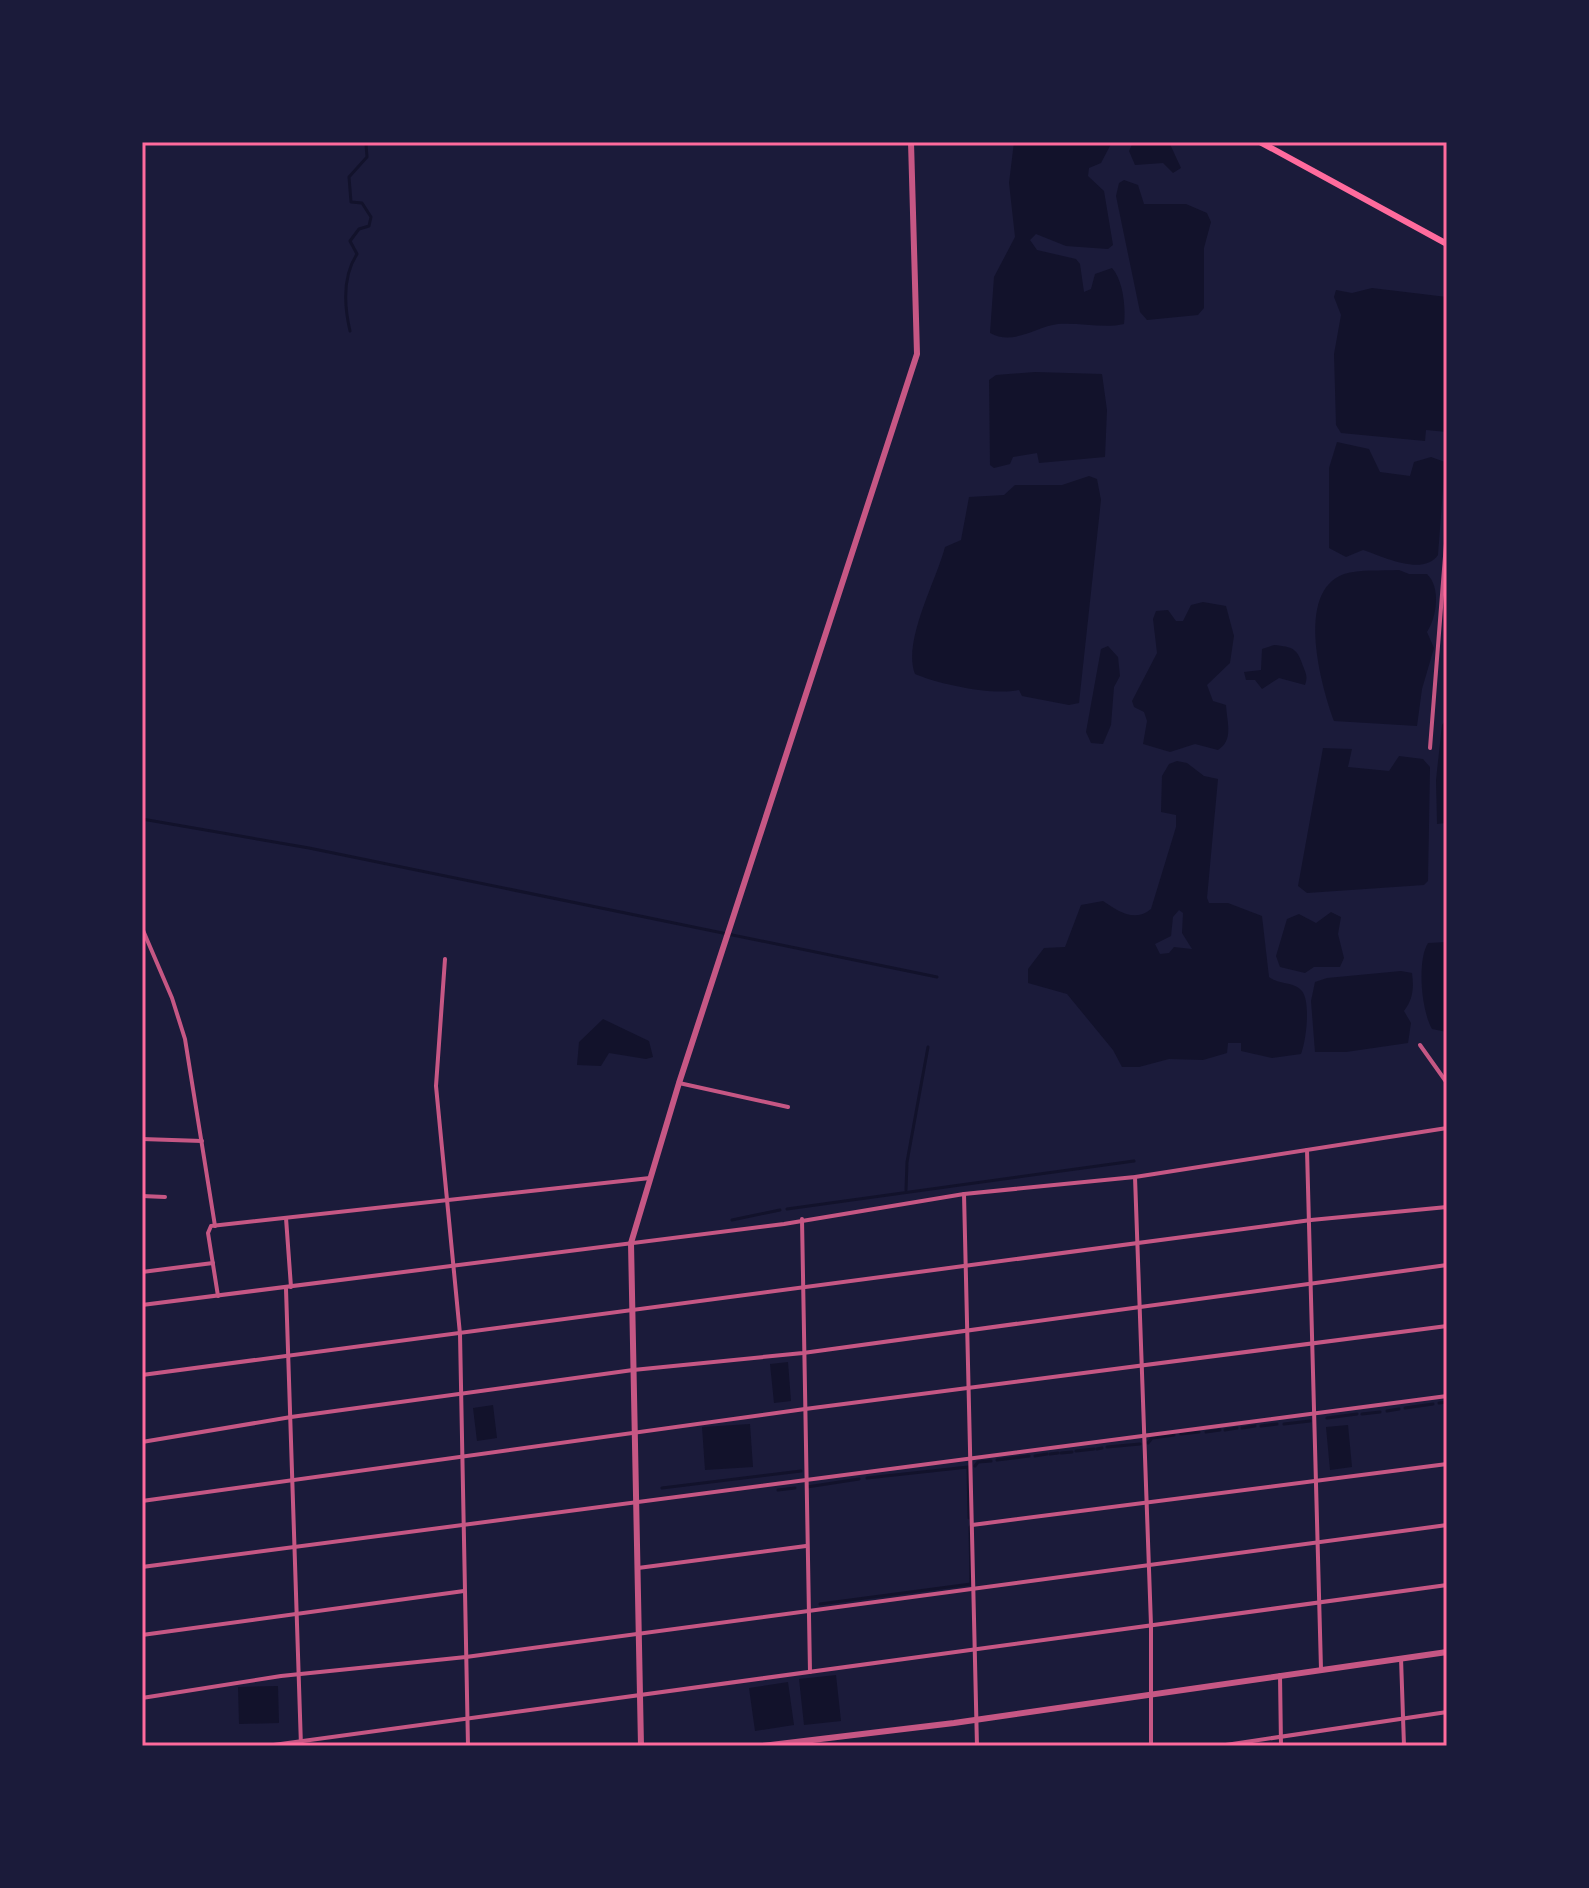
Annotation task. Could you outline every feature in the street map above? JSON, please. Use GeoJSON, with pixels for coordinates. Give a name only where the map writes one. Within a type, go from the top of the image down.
{"type":"FeatureCollection","features":[{"type":"Feature","properties":{"kind":"main road"},"geometry":{"type":"LineString","coordinates":[[1260,142],[1447,244]]}},
{"type":"Feature","properties":{"kind":"street"},"geometry":{"type":"LineString","coordinates":[[641,1746],[631,1243],[679,1083],[732,930],[917,354],[911,142]]}},
{"type":"Feature","properties":{"kind":"street"},"geometry":{"type":"LineString","coordinates":[[1430,748],[1447,531]]}},
{"type":"Feature","properties":{"kind":"street"},"geometry":{"type":"LineString","coordinates":[[142,928],[172,998],[185,1039],[215,1226]]}},
{"type":"Feature","properties":{"kind":"street"},"geometry":{"type":"LineString","coordinates":[[445,959],[436,1086],[456,1264],[460,1334],[468,1746]]}},
{"type":"Feature","properties":{"kind":"street"},"geometry":{"type":"LineString","coordinates":[[1420,1045],[1447,1083]]}},
{"type":"Feature","properties":{"kind":"street"},"geometry":{"type":"LineString","coordinates":[[679,1083],[788,1107]]}},
{"type":"Feature","properties":{"kind":"street"},"geometry":{"type":"LineString","coordinates":[[142,1305],[288,1289],[456,1264],[631,1243],[964,1194],[1135,1177],[1447,1128]]}},
{"type":"Feature","properties":{"kind":"street"},"geometry":{"type":"LineString","coordinates":[[142,1139],[202,1141]]}},
{"type":"Feature","properties":{"kind":"street"},"geometry":{"type":"LineString","coordinates":[[1307,1150],[1321,1669]]}},
{"type":"Feature","properties":{"kind":"street"},"geometry":{"type":"LineString","coordinates":[[1135,1177],[1151,1625],[1151,1746]]}},
{"type":"Feature","properties":{"kind":"street"},"geometry":{"type":"LineString","coordinates":[[218,1297],[208,1233],[215,1226],[650,1178]]}},
{"type":"Feature","properties":{"kind":"street"},"geometry":{"type":"LineString","coordinates":[[964,1194],[976,1588],[972,1648],[977,1746]]}},
{"type":"Feature","properties":{"kind":"street"},"geometry":{"type":"LineString","coordinates":[[142,1196],[165,1197]]}},
{"type":"Feature","properties":{"kind":"street"},"geometry":{"type":"LineString","coordinates":[[142,1375],[1311,1220],[1447,1207]]}},
{"type":"Feature","properties":{"kind":"street"},"geometry":{"type":"LineString","coordinates":[[286,1218],[301,1744]]}},
{"type":"Feature","properties":{"kind":"street"},"geometry":{"type":"LineString","coordinates":[[802,1219],[810,1672]]}},
{"type":"Feature","properties":{"kind":"street"},"geometry":{"type":"LineString","coordinates":[[142,1272],[213,1263]]}},
{"type":"Feature","properties":{"kind":"street"},"geometry":{"type":"LineString","coordinates":[[142,1442],[291,1417],[633,1370],[803,1353],[1141,1304],[1447,1265]]}},
{"type":"Feature","properties":{"kind":"street"},"geometry":{"type":"LineString","coordinates":[[142,1501],[805,1409],[1447,1326]]}},
{"type":"Feature","properties":{"kind":"street"},"geometry":{"type":"LineString","coordinates":[[142,1567],[1447,1396]]}},
{"type":"Feature","properties":{"kind":"street"},"geometry":{"type":"LineString","coordinates":[[972,1525],[1447,1464]]}},
{"type":"Feature","properties":{"kind":"street"},"geometry":{"type":"LineString","coordinates":[[142,1698],[297,1674],[466,1657],[1447,1525]]}},
{"type":"Feature","properties":{"kind":"street"},"geometry":{"type":"LineString","coordinates":[[637,1568],[806,1546]]}},
{"type":"Feature","properties":{"kind":"street"},"geometry":{"type":"LineString","coordinates":[[266,1746],[301,1744],[972,1648],[1447,1585]]}},
{"type":"Feature","properties":{"kind":"street"},"geometry":{"type":"LineString","coordinates":[[142,1635],[464,1591]]}},
{"type":"Feature","properties":{"kind":"street"},"geometry":{"type":"LineString","coordinates":[[762,1746],[807,1743],[1447,1652]]}},
{"type":"Feature","properties":{"kind":"street"},"geometry":{"type":"LineString","coordinates":[[1401,1658],[1404,1746]]}},
{"type":"Feature","properties":{"kind":"street"},"geometry":{"type":"LineString","coordinates":[[1280,1675],[1281,1746]]}},
{"type":"Feature","properties":{"kind":"street"},"geometry":{"type":"LineString","coordinates":[[1219,1746],[1403,1721],[1447,1712]]}},
{"type":"Feature","properties":{"kind":"shaded area"},"geometry":{"type":"Polygon","coordinates":[[[1014,142],[1112,142],[1101,163],[1089,168],[1088,176],[1104,191],[1113,245],[1108,249],[1066,246],[1036,234],[1030,240],[1037,250],[1076,259],[1080,264],[1084,292],[1091,289],[1095,274],[1112,268],[1123,294],[1124,324],[1058,324],[1007,338],[990,333],[994,277],[1015,237],[1009,183],[1014,142]]]}},
{"type":"Feature","properties":{"kind":"shaded area"},"geometry":{"type":"Polygon","coordinates":[[[1133,142],[1169,142],[1181,168],[1173,173],[1163,163],[1135,165],[1129,151],[1133,142]]]}},
{"type":"Feature","properties":{"kind":"shaded area"},"geometry":{"type":"Polygon","coordinates":[[[1124,180],[1138,185],[1144,204],[1186,204],[1207,213],[1211,222],[1204,248],[1204,308],[1198,315],[1147,320],[1140,312],[1116,196],[1119,183],[1124,180]]]}},
{"type":"Feature","properties":{"kind":"shaded area"},"geometry":{"type":"Polygon","coordinates":[[[1372,288],[1447,297],[1447,432],[1426,430],[1425,441],[1341,433],[1336,425],[1334,354],[1341,315],[1334,297],[1336,290],[1352,293],[1372,288]]]}},
{"type":"Feature","properties":{"kind":"shaded area"},"geometry":{"type":"Polygon","coordinates":[[[1035,372],[1102,374],[1107,410],[1105,457],[1039,463],[1037,453],[1013,457],[1010,464],[994,468],[990,465],[989,380],[996,375],[1035,372]]]}},
{"type":"Feature","properties":{"kind":"shaded area"},"geometry":{"type":"Polygon","coordinates":[[[1337,442],[1369,449],[1380,472],[1410,476],[1414,462],[1431,457],[1445,462],[1438,555],[1431,561],[1413,565],[1363,550],[1346,557],[1329,548],[1329,468],[1337,442]]]}},
{"type":"Feature","properties":{"kind":"shaded area"},"geometry":{"type":"Polygon","coordinates":[[[1089,476],[1097,479],[1101,500],[1079,703],[1069,705],[1022,696],[1019,690],[966,688],[915,674],[913,645],[922,610],[945,547],[961,540],[969,497],[1004,495],[1015,485],[1062,485],[1089,476]]]}},
{"type":"Feature","properties":{"kind":"shaded area"},"geometry":{"type":"Polygon","coordinates":[[[1399,570],[1409,574],[1427,574],[1436,594],[1435,610],[1427,632],[1434,648],[1422,689],[1417,726],[1334,721],[1323,687],[1316,642],[1320,600],[1329,584],[1344,574],[1399,570]]]}},
{"type":"Feature","properties":{"kind":"shaded area"},"geometry":{"type":"Polygon","coordinates":[[[1203,602],[1226,606],[1234,636],[1230,663],[1207,685],[1213,701],[1226,705],[1226,741],[1218,750],[1195,744],[1170,752],[1143,744],[1147,721],[1144,712],[1134,707],[1132,701],[1157,653],[1153,619],[1156,611],[1168,610],[1176,621],[1183,621],[1191,605],[1203,602]]]}},
{"type":"Feature","properties":{"kind":"shaded area"},"geometry":{"type":"Polygon","coordinates":[[[1274,645],[1296,652],[1306,673],[1305,685],[1279,678],[1262,689],[1255,680],[1246,680],[1244,672],[1261,670],[1262,649],[1274,645]]]}},
{"type":"Feature","properties":{"kind":"shaded area"},"geometry":{"type":"Polygon","coordinates":[[[1108,646],[1118,657],[1120,676],[1114,687],[1111,725],[1103,744],[1091,743],[1086,732],[1101,649],[1108,646]]]}},
{"type":"Feature","properties":{"kind":"shaded area"},"geometry":{"type":"Polygon","coordinates":[[[1447,718],[1447,827],[1446,823],[1437,824],[1436,780],[1442,725],[1447,718]]]}},
{"type":"Feature","properties":{"kind":"shaded area"},"geometry":{"type":"Polygon","coordinates":[[[1323,748],[1352,749],[1348,767],[1389,771],[1399,756],[1423,759],[1430,767],[1428,881],[1424,885],[1307,893],[1298,886],[1323,748]]]}},
{"type":"Feature","properties":{"kind":"shaded area"},"geometry":{"type":"Polygon","coordinates":[[[1177,761],[1187,763],[1204,776],[1218,779],[1207,898],[1209,903],[1228,903],[1262,916],[1269,977],[1297,987],[1306,1001],[1306,1031],[1301,1054],[1272,1058],[1241,1051],[1241,1043],[1228,1043],[1227,1053],[1203,1060],[1169,1059],[1139,1067],[1122,1067],[1113,1050],[1067,994],[1028,983],[1028,969],[1044,948],[1065,947],[1081,905],[1103,901],[1120,912],[1132,915],[1151,909],[1176,827],[1176,815],[1161,812],[1162,776],[1169,764],[1177,761]],[[1179,910],[1173,917],[1171,936],[1155,944],[1160,954],[1169,953],[1174,947],[1192,949],[1182,933],[1183,913],[1179,910]]]}},
{"type":"Feature","properties":{"kind":"shaded area"},"geometry":{"type":"Polygon","coordinates":[[[1331,912],[1341,917],[1338,934],[1344,958],[1340,967],[1314,967],[1305,973],[1280,967],[1276,956],[1287,919],[1299,914],[1316,923],[1331,912]]]}},
{"type":"Feature","properties":{"kind":"shaded area"},"geometry":{"type":"Polygon","coordinates":[[[1447,942],[1447,1032],[1432,1029],[1428,1021],[1423,998],[1422,961],[1428,943],[1447,942]]]}},
{"type":"Feature","properties":{"kind":"shaded area"},"geometry":{"type":"Polygon","coordinates":[[[1401,971],[1412,973],[1413,978],[1411,998],[1404,1011],[1411,1023],[1408,1043],[1346,1052],[1315,1052],[1311,1001],[1315,982],[1327,978],[1401,971]]]}},
{"type":"Feature","properties":{"kind":"shaded area"},"geometry":{"type":"Polygon","coordinates":[[[603,1019],[649,1041],[653,1057],[646,1059],[609,1053],[601,1066],[577,1065],[579,1042],[603,1019]]]}},
{"type":"Feature","properties":{"kind":"shaded area"},"geometry":{"type":"Polygon","coordinates":[[[788,1362],[791,1401],[774,1403],[770,1364],[788,1362]]]}},
{"type":"Feature","properties":{"kind":"shaded area"},"geometry":{"type":"Polygon","coordinates":[[[493,1405],[497,1438],[477,1441],[473,1408],[493,1405]]]}},
{"type":"Feature","properties":{"kind":"shaded area"},"geometry":{"type":"Polygon","coordinates":[[[750,1424],[753,1467],[705,1470],[702,1427],[750,1424]]]}},
{"type":"Feature","properties":{"kind":"shaded area"},"geometry":{"type":"Polygon","coordinates":[[[1348,1425],[1352,1467],[1330,1470],[1326,1427],[1348,1425]]]}},
{"type":"Feature","properties":{"kind":"shaded area"},"geometry":{"type":"Polygon","coordinates":[[[836,1675],[841,1721],[804,1725],[799,1679],[836,1675]]]}},
{"type":"Feature","properties":{"kind":"shaded area"},"geometry":{"type":"Polygon","coordinates":[[[788,1682],[794,1725],[755,1731],[749,1688],[788,1682]]]}},
{"type":"Feature","properties":{"kind":"shaded area"},"geometry":{"type":"Polygon","coordinates":[[[278,1686],[279,1723],[239,1724],[238,1687],[278,1686]]]}},
{"type":"Feature","properties":{"kind":"waterway"},"geometry":{"type":"LineString","coordinates":[[350,331],[346,291],[349,272],[357,254],[350,241],[359,229],[369,226],[371,217],[362,203],[351,202],[349,177],[367,157],[366,144],[362,142]]}},
{"type":"Feature","properties":{"kind":"waterway"},"geometry":{"type":"LineString","coordinates":[[142,819],[309,848],[937,977]]}},
{"type":"Feature","properties":{"kind":"waterway"},"geometry":{"type":"LineString","coordinates":[[906,1190],[907,1162],[928,1047]]}},
{"type":"Feature","properties":{"kind":"waterway"},"geometry":{"type":"LineString","coordinates":[[787,1209],[1134,1161]]}},
{"type":"Feature","properties":{"kind":"waterway"},"geometry":{"type":"LineString","coordinates":[[732,1220],[780,1210]]}},
{"type":"Feature","properties":{"kind":"waterway"},"geometry":{"type":"LineString","coordinates":[[1439,1403],[1447,1402]]}},
{"type":"Feature","properties":{"kind":"waterway"},"geometry":{"type":"LineString","coordinates":[[1405,1408],[1433,1404]]}},
{"type":"Feature","properties":{"kind":"waterway"},"geometry":{"type":"LineString","coordinates":[[1387,1411],[1399,1409]]}},
{"type":"Feature","properties":{"kind":"waterway"},"geometry":{"type":"LineString","coordinates":[[1362,1414],[1380,1412]]}},
{"type":"Feature","properties":{"kind":"waterway"},"geometry":{"type":"LineString","coordinates":[[1327,1418],[1357,1414]]}},
{"type":"Feature","properties":{"kind":"waterway"},"geometry":{"type":"LineString","coordinates":[[1284,1424],[1310,1421]]}},
{"type":"Feature","properties":{"kind":"waterway"},"geometry":{"type":"LineString","coordinates":[[1261,1426],[1277,1424]]}},
{"type":"Feature","properties":{"kind":"waterway"},"geometry":{"type":"LineString","coordinates":[[1242,1428],[1255,1426]]}},
{"type":"Feature","properties":{"kind":"waterway"},"geometry":{"type":"LineString","coordinates":[[1225,1430],[1237,1428]]}},
{"type":"Feature","properties":{"kind":"waterway"},"geometry":{"type":"LineString","coordinates":[[1206,1432],[1220,1430]]}},
{"type":"Feature","properties":{"kind":"waterway"},"geometry":{"type":"LineString","coordinates":[[1181,1434],[1199,1432]]}},
{"type":"Feature","properties":{"kind":"waterway"},"geometry":{"type":"LineString","coordinates":[[1148,1443],[1152,1438],[1174,1435]]}},
{"type":"Feature","properties":{"kind":"waterway"},"geometry":{"type":"LineString","coordinates":[[1107,1447],[1140,1444]]}},
{"type":"Feature","properties":{"kind":"waterway"},"geometry":{"type":"LineString","coordinates":[[1097,1449],[1102,1448]]}},
{"type":"Feature","properties":{"kind":"waterway"},"geometry":{"type":"LineString","coordinates":[[1076,1451],[1094,1449]]}},
{"type":"Feature","properties":{"kind":"waterway"},"geometry":{"type":"LineString","coordinates":[[1061,1453],[1072,1452]]}},
{"type":"Feature","properties":{"kind":"waterway"},"geometry":{"type":"LineString","coordinates":[[1050,1454],[1058,1453]]}},
{"type":"Feature","properties":{"kind":"waterway"},"geometry":{"type":"LineString","coordinates":[[1035,1456],[1047,1454]]}},
{"type":"Feature","properties":{"kind":"waterway"},"geometry":{"type":"LineString","coordinates":[[997,1460],[1029,1456]]}},
{"type":"Feature","properties":{"kind":"waterway"},"geometry":{"type":"LineString","coordinates":[[975,1466],[978,1462],[991,1461]]}},
{"type":"Feature","properties":{"kind":"waterway"},"geometry":{"type":"LineString","coordinates":[[867,1478],[968,1467],[969,1518]]}},
{"type":"Feature","properties":{"kind":"waterway"},"geometry":{"type":"LineString","coordinates":[[662,1488],[801,1471]]}},
{"type":"Feature","properties":{"kind":"waterway"},"geometry":{"type":"LineString","coordinates":[[807,1487],[859,1479]]}},
{"type":"Feature","properties":{"kind":"waterway"},"geometry":{"type":"LineString","coordinates":[[778,1490],[795,1488]]}},
{"type":"Feature","properties":{"kind":"waterway"},"geometry":{"type":"LineString","coordinates":[[820,1604],[971,1584],[970,1527]]}}]}
